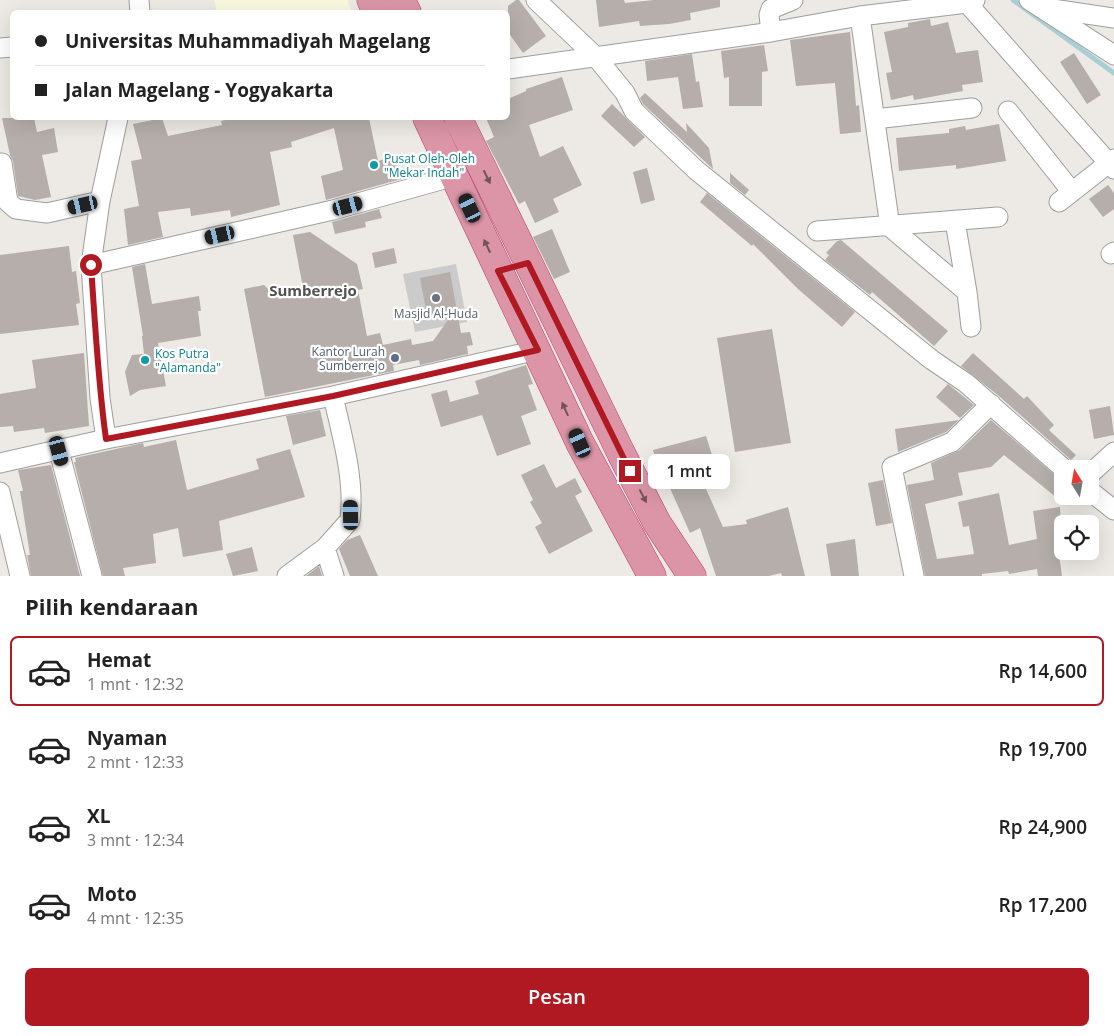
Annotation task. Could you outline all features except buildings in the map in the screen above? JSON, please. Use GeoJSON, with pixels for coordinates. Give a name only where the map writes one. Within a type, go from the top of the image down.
{"type":"FeatureCollection","features":[{"type":"Feature","properties":{"kind":"highway"},"geometry":{"type":"LineString","coordinates":[[428,120],[498,271],[538,350],[580,443],[652,576]]}},
{"type":"Feature","properties":{"kind":"highway"},"geometry":{"type":"LineString","coordinates":[[459,120],[621,453],[657,523],[692,576]]}},
{"type":"Feature","properties":{"kind":"highway"},"geometry":{"type":"LineString","coordinates":[[498,271],[528,263]]}},
{"type":"Feature","properties":{"kind":"street"},"geometry":{"type":"LineString","coordinates":[[536,0],[596,57],[625,93],[634,111],[696,170],[932,360],[966,383],[1054,460]]}},
{"type":"Feature","properties":{"kind":"street"},"geometry":{"type":"LineString","coordinates":[[771,32],[769,15],[771,9],[793,0]]}},
{"type":"Feature","properties":{"kind":"street"},"geometry":{"type":"LineString","coordinates":[[510,69],[771,32],[860,16],[971,2],[1112,164],[1066,197],[1008,111]]}},
{"type":"Feature","properties":{"kind":"street"},"geometry":{"type":"LineString","coordinates":[[1034,4],[1114,18]]}},
{"type":"Feature","properties":{"kind":"street"},"geometry":{"type":"LineString","coordinates":[[1034,4],[1114,55]]}},
{"type":"Feature","properties":{"kind":"street"},"geometry":{"type":"LineString","coordinates":[[860,16],[890,227],[966,292]]}},
{"type":"Feature","properties":{"kind":"street"},"geometry":{"type":"LineString","coordinates":[[875,119],[972,108]]}},
{"type":"Feature","properties":{"kind":"street"},"geometry":{"type":"LineString","coordinates":[[106,439],[100,398],[99,357],[91,265],[100,201],[118,120]]}},
{"type":"Feature","properties":{"kind":"street"},"geometry":{"type":"LineString","coordinates":[[1,159],[8,202],[16,209],[47,213],[100,201]]}},
{"type":"Feature","properties":{"kind":"street"},"geometry":{"type":"LineString","coordinates":[[91,265],[334,210],[455,176]]}},
{"type":"Feature","properties":{"kind":"street"},"geometry":{"type":"LineString","coordinates":[[817,231],[890,227],[998,217]]}},
{"type":"Feature","properties":{"kind":"street"},"geometry":{"type":"LineString","coordinates":[[955,221],[971,327]]}},
{"type":"Feature","properties":{"kind":"street"},"geometry":{"type":"LineString","coordinates":[[0,463],[106,439],[333,396],[538,350]]}},
{"type":"Feature","properties":{"kind":"street"},"geometry":{"type":"LineString","coordinates":[[287,576],[325,548],[346,526],[351,515],[346,454],[333,396]]}},
{"type":"Feature","properties":{"kind":"street"},"geometry":{"type":"LineString","coordinates":[[914,576],[892,467],[952,442],[991,404]]}},
{"type":"Feature","properties":{"kind":"street"},"geometry":{"type":"LineString","coordinates":[[59,451],[92,576]]}},
{"type":"Feature","properties":{"kind":"street"},"geometry":{"type":"LineString","coordinates":[[1099,466],[1114,452]]}},
{"type":"Feature","properties":{"kind":"street"},"geometry":{"type":"LineString","coordinates":[[0,492],[20,576]]}},
{"type":"Feature","properties":{"kind":"street"},"geometry":{"type":"LineString","coordinates":[[1099,498],[1114,510]]}},
{"type":"Feature","properties":{"kind":"street"},"geometry":{"type":"LineString","coordinates":[[325,548],[334,576]]}},
{"type":"Feature","properties":{"kind":"shaded area"},"geometry":{"type":"Polygon","coordinates":[[[214,0],[347,0],[351,10],[216,10],[214,0]]]}},
{"type":"Feature","properties":{"kind":"shaded area","name":"Masjid Al-Huda"},"geometry":{"type":"Polygon","coordinates":[[[456,264],[467,322],[415,332],[403,274],[456,264]]]}},
{"type":"Feature","properties":{"kind":"waterway"},"geometry":{"type":"LineString","coordinates":[[1013,0],[1114,73]]}},
{"type":"Feature","properties":{"kind":"place","name":"Pusat Oleh-Oleh \"Mekar Indah\""},"geometry":{"type":"Point","coordinates":[374,165]}},
{"type":"Feature","properties":{"kind":"place","name":"Masjid Al-Huda"},"geometry":{"type":"Point","coordinates":[436,298]}},
{"type":"Feature","properties":{"kind":"place","name":"Kantor Lurah Sumberrejo"},"geometry":{"type":"Point","coordinates":[395,358]}},
{"type":"Feature","properties":{"kind":"place","name":"Kos Putra \"Alamanda\""},"geometry":{"type":"Point","coordinates":[145,360]}},
{"type":"Feature","properties":{"kind":"district","name":"Sumberrejo"},"geometry":{"type":"Point","coordinates":[313,290]}},
{"type":"Feature","properties":{"kind":"route"},"geometry":{"type":"LineString","coordinates":[[91,265],[99,357],[100,398],[106,439],[333,396],[538,350],[498,271],[528,263],[630,471]]}}]}
